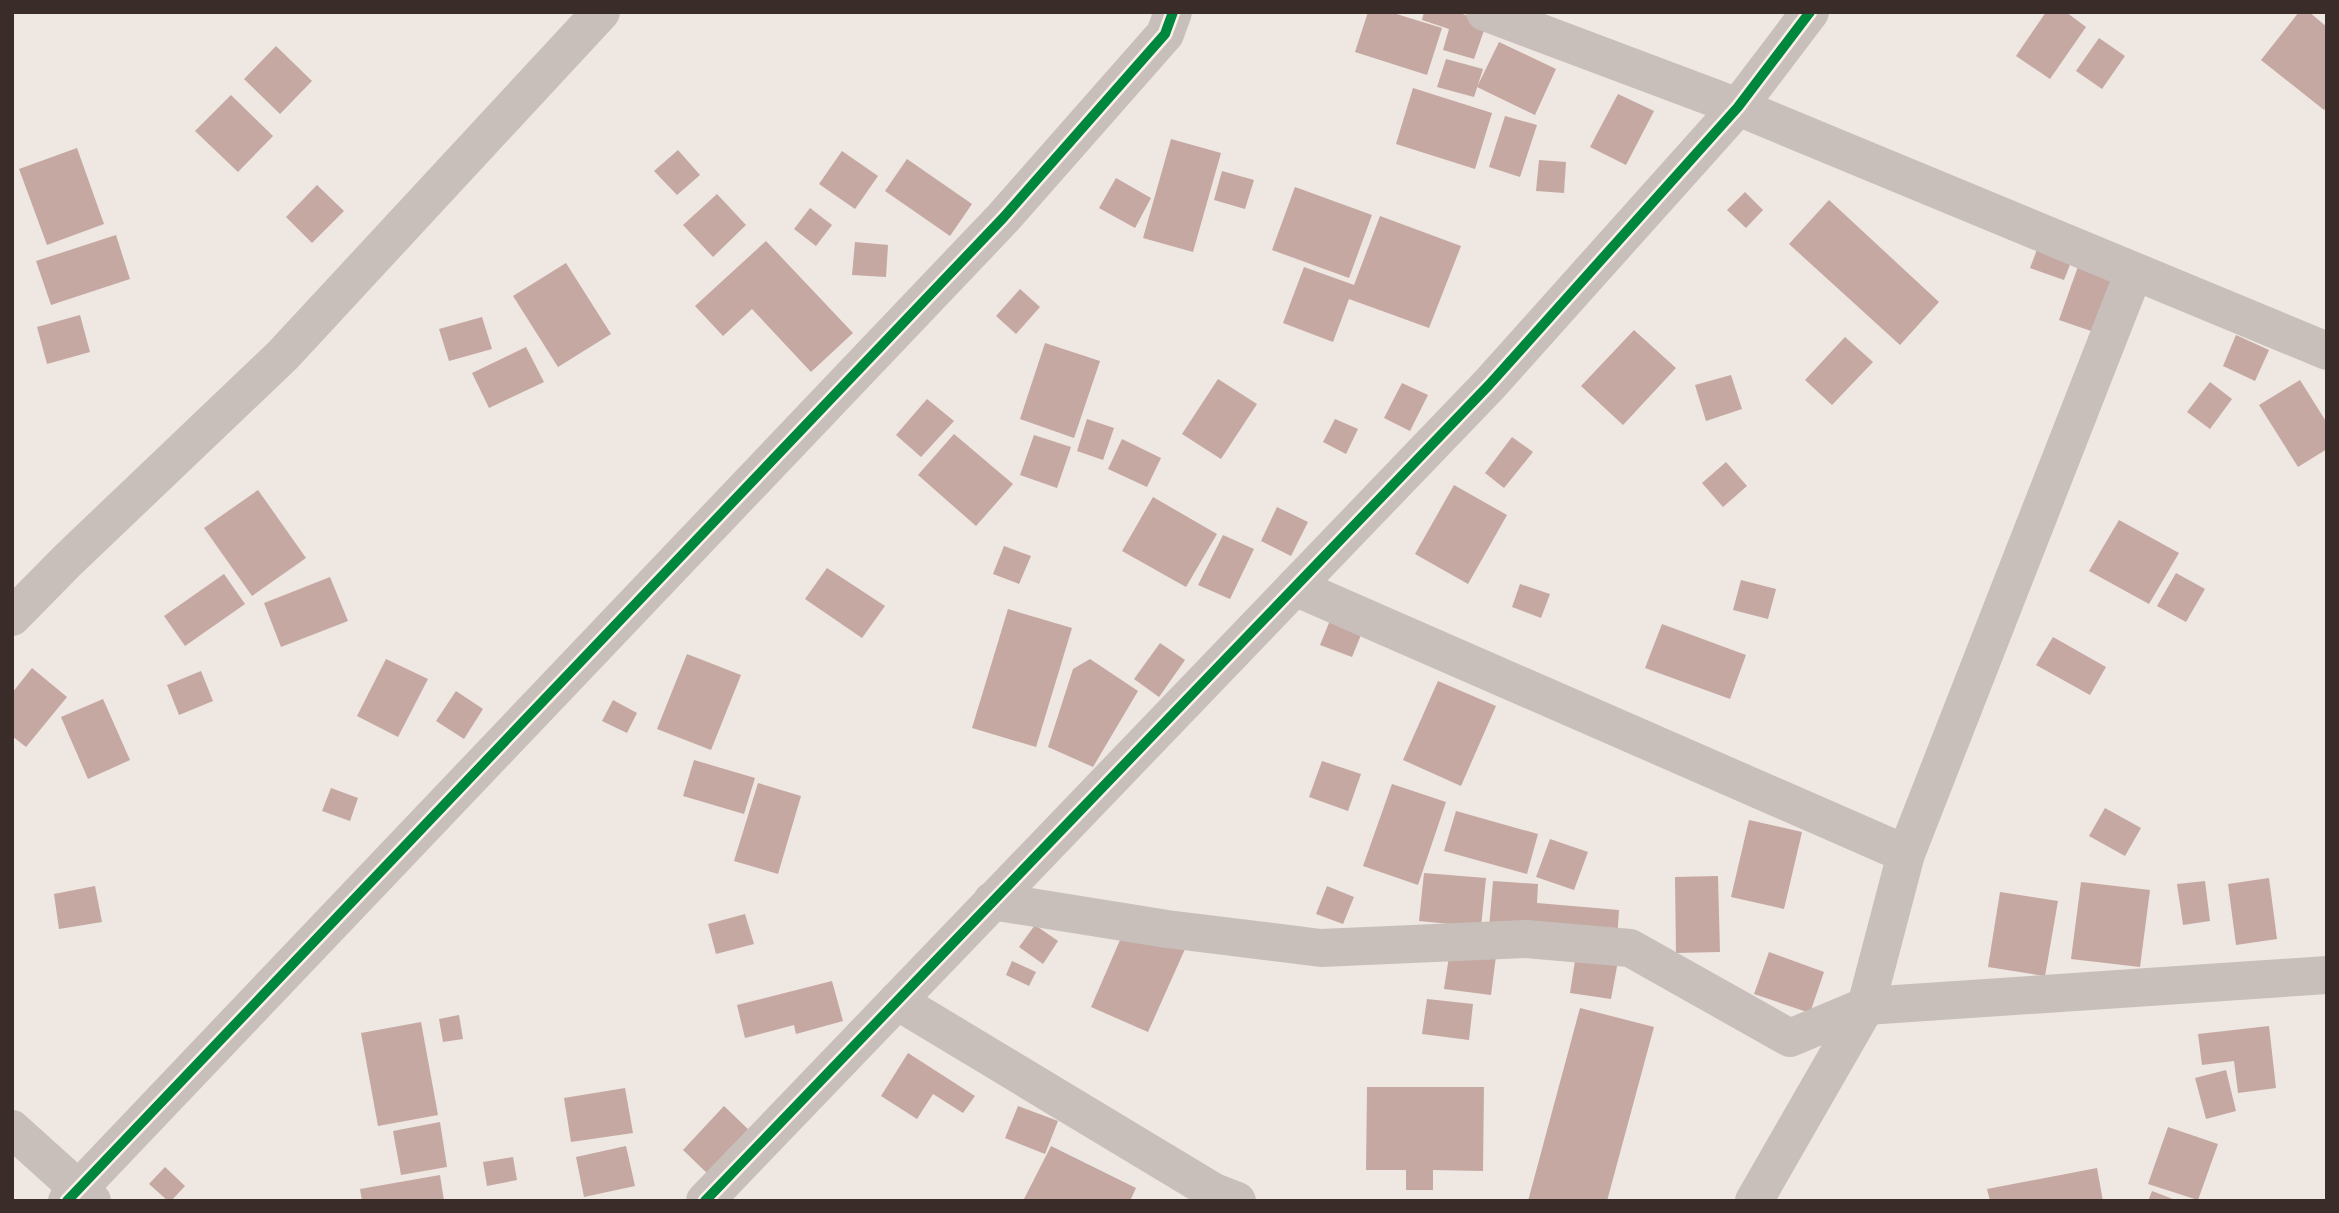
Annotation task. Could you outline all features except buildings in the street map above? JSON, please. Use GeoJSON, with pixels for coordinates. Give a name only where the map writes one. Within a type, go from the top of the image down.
{"type":"FeatureCollection","features":[{"type":"Feature","properties":{"kind":"street"},"geometry":{"type":"LineString","coordinates":[[12,1129],[80,1196],[1003,218],[1164,34],[1173,12]]}},
{"type":"Feature","properties":{"kind":"street"},"geometry":{"type":"LineString","coordinates":[[1485,12],[1738,107],[2327,351]]}},
{"type":"Feature","properties":{"kind":"street"},"geometry":{"type":"LineString","coordinates":[[705,1201],[1489,385],[1738,107],[1810,12]]}},
{"type":"Feature","properties":{"kind":"street"},"geometry":{"type":"LineString","coordinates":[[12,617],[283,355],[596,13]]}},
{"type":"Feature","properties":{"kind":"street"},"geometry":{"type":"LineString","coordinates":[[1755,1201],[1866,1006],[1906,854],[2134,272]]}},
{"type":"Feature","properties":{"kind":"street"},"geometry":{"type":"LineString","coordinates":[[1295,587],[1906,854]]}},
{"type":"Feature","properties":{"kind":"street"},"geometry":{"type":"LineString","coordinates":[[992,901],[1167,929],[1321,948],[1526,939],[1630,947],[1790,1038],[1866,1006],[2327,975]]}},
{"type":"Feature","properties":{"kind":"street"},"geometry":{"type":"LineString","coordinates":[[897,1001],[1214,1192],[1237,1201]]}},
{"type":"Feature","properties":{"kind":"cycle path"},"geometry":{"type":"LineString","coordinates":[[67,1201],[1003,218],[1165,34],[1173,12]]}},
{"type":"Feature","properties":{"kind":"cycle path"},"geometry":{"type":"LineString","coordinates":[[705,1201],[1489,385],[1738,107],[1810,12]]}}]}
